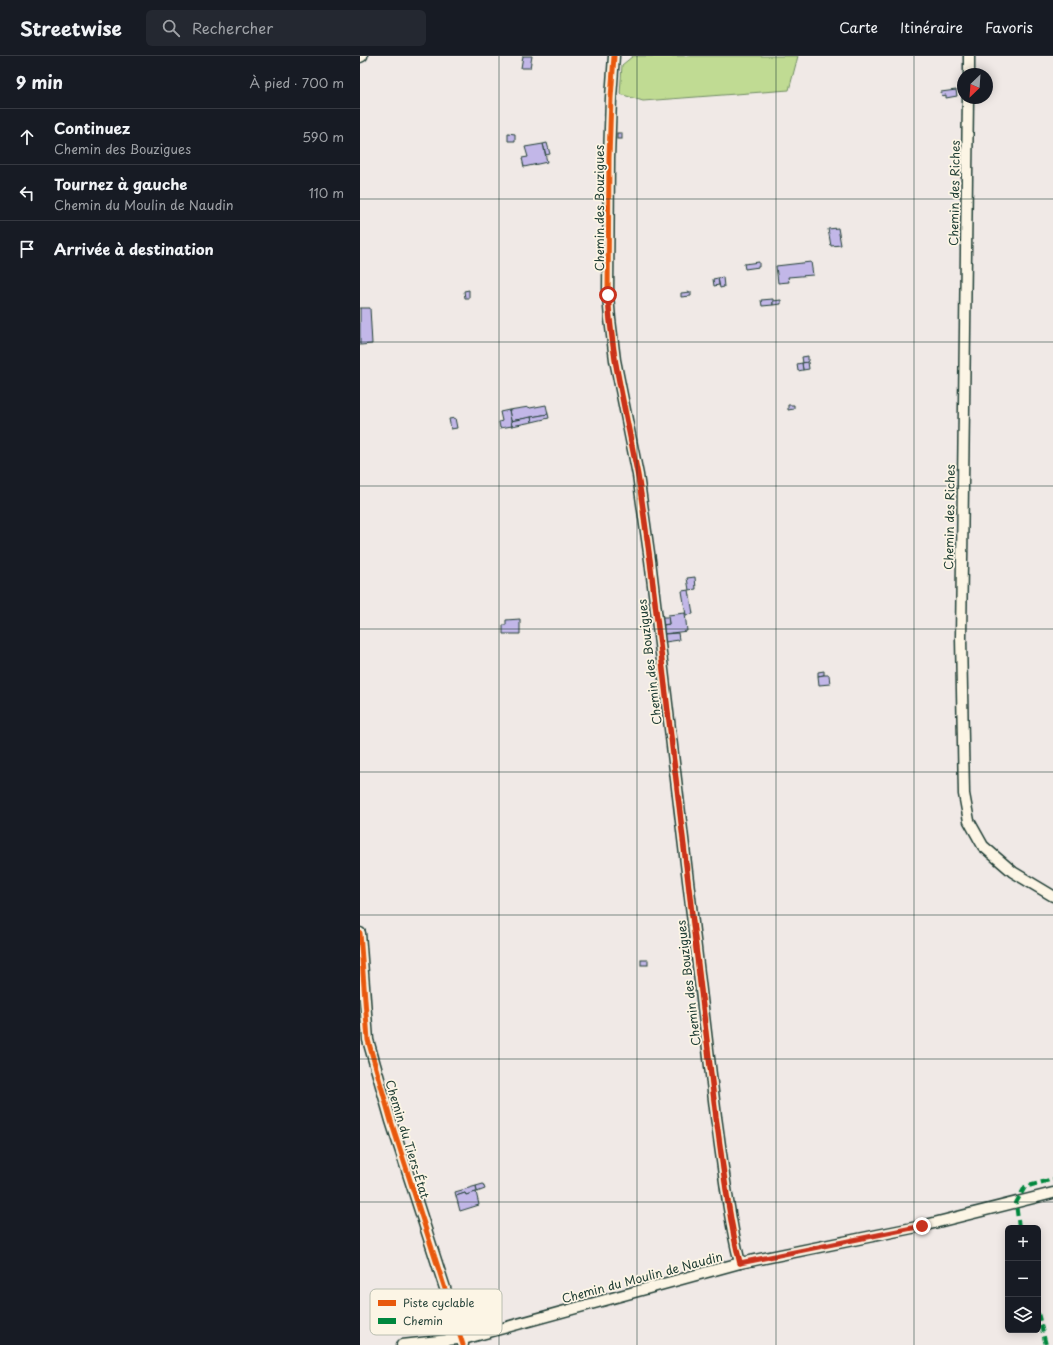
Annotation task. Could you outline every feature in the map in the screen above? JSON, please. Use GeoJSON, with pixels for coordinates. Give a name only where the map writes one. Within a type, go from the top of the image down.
{"type":"FeatureCollection","features":[{"type":"Feature","properties":{"kind":"street","name":"Chemin des Bouzigues"},"geometry":{"type":"LineString","coordinates":[[614,56],[609,158],[608,295],[610,319],[615,360],[638,475],[650,560],[716,1117],[729,1209],[740,1263]]}},
{"type":"Feature","properties":{"kind":"street"},"geometry":{"type":"LineString","coordinates":[[969,56],[969,68]]}},
{"type":"Feature","properties":{"kind":"street","name":"Chemin des Riches"},"geometry":{"type":"LineString","coordinates":[[968,104],[961,638],[964,794],[969,821],[982,846],[1013,872],[1053,896]]}},
{"type":"Feature","properties":{"kind":"street","name":"Chemin du Tiers-État"},"geometry":{"type":"LineString","coordinates":[[360,933],[368,1040],[391,1121],[445,1289]]}},
{"type":"Feature","properties":{"kind":"street","name":"Chemin du Moulin de Naudin"},"geometry":{"type":"LineString","coordinates":[[502,1331],[740,1263],[922,1226],[1053,1193]]}},
{"type":"Feature","properties":{"kind":"street","name":"Chemin du Moulin de Naudin"},"geometry":{"type":"LineString","coordinates":[[402,1345],[462,1342],[487,1335]]}},
{"type":"Feature","properties":{"kind":"green space"},"geometry":{"type":"Polygon","coordinates":[[[633,56],[798,56],[789,90],[643,101],[620,94],[622,65],[633,56]]]}},
{"type":"Feature","properties":{"kind":"building"},"geometry":{"type":"Polygon","coordinates":[[[523,56],[532,56],[530,68],[521,68],[523,56]]]}},
{"type":"Feature","properties":{"kind":"building"},"geometry":{"type":"Polygon","coordinates":[[[956,90],[957,96],[946,98],[946,95],[942,96],[941,92],[956,90]]]}},
{"type":"Feature","properties":{"kind":"building"},"geometry":{"type":"Polygon","coordinates":[[[508,133],[515,134],[515,141],[508,141],[508,133]]]}},
{"type":"Feature","properties":{"kind":"building"},"geometry":{"type":"Polygon","coordinates":[[[617,133],[622,133],[622,139],[617,139],[617,133]]]}},
{"type":"Feature","properties":{"kind":"building"},"geometry":{"type":"Polygon","coordinates":[[[547,143],[550,154],[546,155],[543,144],[547,143]]]}},
{"type":"Feature","properties":{"kind":"building"},"geometry":{"type":"Polygon","coordinates":[[[543,144],[547,162],[524,167],[522,158],[528,157],[525,147],[543,144]]]}},
{"type":"Feature","properties":{"kind":"building"},"geometry":{"type":"Polygon","coordinates":[[[838,228],[841,245],[831,246],[828,229],[838,228]]]}},
{"type":"Feature","properties":{"kind":"building"},"geometry":{"type":"Polygon","coordinates":[[[759,262],[759,267],[745,269],[744,264],[759,262]]]}},
{"type":"Feature","properties":{"kind":"building"},"geometry":{"type":"Polygon","coordinates":[[[811,262],[813,275],[788,277],[789,282],[778,283],[776,266],[811,262]]]}},
{"type":"Feature","properties":{"kind":"building"},"geometry":{"type":"Polygon","coordinates":[[[723,277],[724,287],[720,288],[718,278],[723,277]]]}},
{"type":"Feature","properties":{"kind":"building"},"geometry":{"type":"Polygon","coordinates":[[[718,278],[719,285],[714,286],[713,279],[718,278]]]}},
{"type":"Feature","properties":{"kind":"building"},"geometry":{"type":"Polygon","coordinates":[[[469,290],[469,298],[465,298],[464,291],[469,290]]]}},
{"type":"Feature","properties":{"kind":"building"},"geometry":{"type":"Polygon","coordinates":[[[691,292],[691,296],[681,297],[681,293],[691,292]]]}},
{"type":"Feature","properties":{"kind":"building"},"geometry":{"type":"Polygon","coordinates":[[[773,299],[773,305],[762,306],[761,300],[773,299]]]}},
{"type":"Feature","properties":{"kind":"building"},"geometry":{"type":"Polygon","coordinates":[[[781,300],[781,304],[773,305],[773,301],[781,300]]]}},
{"type":"Feature","properties":{"kind":"building"},"geometry":{"type":"Polygon","coordinates":[[[360,308],[370,308],[372,344],[360,345],[360,308]]]}},
{"type":"Feature","properties":{"kind":"building"},"geometry":{"type":"Polygon","coordinates":[[[808,356],[808,362],[803,363],[802,357],[808,356]]]}},
{"type":"Feature","properties":{"kind":"building"},"geometry":{"type":"Polygon","coordinates":[[[808,362],[809,369],[803,370],[802,363],[808,362]]]}},
{"type":"Feature","properties":{"kind":"building"},"geometry":{"type":"Polygon","coordinates":[[[802,363],[803,370],[798,371],[797,364],[802,363]]]}},
{"type":"Feature","properties":{"kind":"building"},"geometry":{"type":"Polygon","coordinates":[[[546,405],[548,414],[511,421],[509,410],[546,405]]]}},
{"type":"Feature","properties":{"kind":"building"},"geometry":{"type":"Polygon","coordinates":[[[788,405],[794,405],[794,409],[788,410],[788,405]]]}},
{"type":"Feature","properties":{"kind":"building"},"geometry":{"type":"Polygon","coordinates":[[[509,410],[512,426],[500,428],[499,422],[502,421],[500,412],[509,410]]]}},
{"type":"Feature","properties":{"kind":"building"},"geometry":{"type":"Polygon","coordinates":[[[548,414],[549,418],[532,422],[531,417],[548,414]]]}},
{"type":"Feature","properties":{"kind":"building"},"geometry":{"type":"Polygon","coordinates":[[[531,417],[532,422],[512,426],[511,421],[531,417]]]}},
{"type":"Feature","properties":{"kind":"building"},"geometry":{"type":"Polygon","coordinates":[[[455,418],[457,428],[451,429],[449,419],[455,418]]]}},
{"type":"Feature","properties":{"kind":"building"},"geometry":{"type":"Polygon","coordinates":[[[695,577],[696,589],[689,590],[687,578],[695,577]]]}},
{"type":"Feature","properties":{"kind":"building"},"geometry":{"type":"Polygon","coordinates":[[[689,590],[693,614],[686,615],[682,591],[689,590]]]}},
{"type":"Feature","properties":{"kind":"building"},"geometry":{"type":"Polygon","coordinates":[[[685,613],[687,631],[664,634],[663,625],[669,624],[668,615],[685,613]]]}},
{"type":"Feature","properties":{"kind":"building"},"geometry":{"type":"Polygon","coordinates":[[[662,617],[668,617],[669,624],[663,625],[662,617]]]}},
{"type":"Feature","properties":{"kind":"building"},"geometry":{"type":"Polygon","coordinates":[[[520,619],[520,634],[503,634],[503,625],[506,625],[506,620],[520,619]]]}},
{"type":"Feature","properties":{"kind":"building"},"geometry":{"type":"Polygon","coordinates":[[[678,633],[679,640],[665,642],[664,634],[678,633]]]}},
{"type":"Feature","properties":{"kind":"building"},"geometry":{"type":"Polygon","coordinates":[[[824,671],[824,675],[818,676],[818,672],[824,671]]]}},
{"type":"Feature","properties":{"kind":"building"},"geometry":{"type":"Polygon","coordinates":[[[829,675],[830,684],[819,685],[818,676],[829,675]]]}},
{"type":"Feature","properties":{"kind":"building"},"geometry":{"type":"Polygon","coordinates":[[[641,960],[648,960],[648,965],[641,965],[641,960]]]}},
{"type":"Feature","properties":{"kind":"building"},"geometry":{"type":"Polygon","coordinates":[[[483,1184],[485,1189],[477,1192],[476,1186],[483,1184]]]}},
{"type":"Feature","properties":{"kind":"building"},"geometry":{"type":"Polygon","coordinates":[[[476,1186],[477,1192],[466,1195],[465,1193],[456,1196],[455,1192],[476,1186]]]}},
{"type":"Feature","properties":{"kind":"building"},"geometry":{"type":"Polygon","coordinates":[[[476,1192],[479,1205],[460,1211],[456,1196],[476,1192]]]}},
{"type":"Feature","properties":{"kind":"marked path"},"geometry":{"type":"LineString","coordinates":[[1019,1225],[1016,1203],[1025,1187],[1053,1179]]}},
{"type":"Feature","properties":{"kind":"marked path"},"geometry":{"type":"LineString","coordinates":[[1041,1325],[1046,1345]]}},
{"type":"Feature","properties":{"kind":"cycle path"},"geometry":{"type":"LineString","coordinates":[[614,56],[609,158],[608,295],[610,319],[615,360],[638,475],[650,560],[716,1117],[729,1208],[740,1263]]}},
{"type":"Feature","properties":{"kind":"cycle path"},"geometry":{"type":"LineString","coordinates":[[360,933],[368,1040],[391,1121],[445,1289]]}},
{"type":"Feature","properties":{"kind":"cycle path"},"geometry":{"type":"LineString","coordinates":[[460,1335],[463,1345]]}},
{"type":"Feature","properties":{"kind":"route"},"geometry":{"type":"LineString","coordinates":[[608,295],[615,360],[638,475],[650,560],[716,1117],[729,1209],[740,1263],[922,1226]]}}]}
